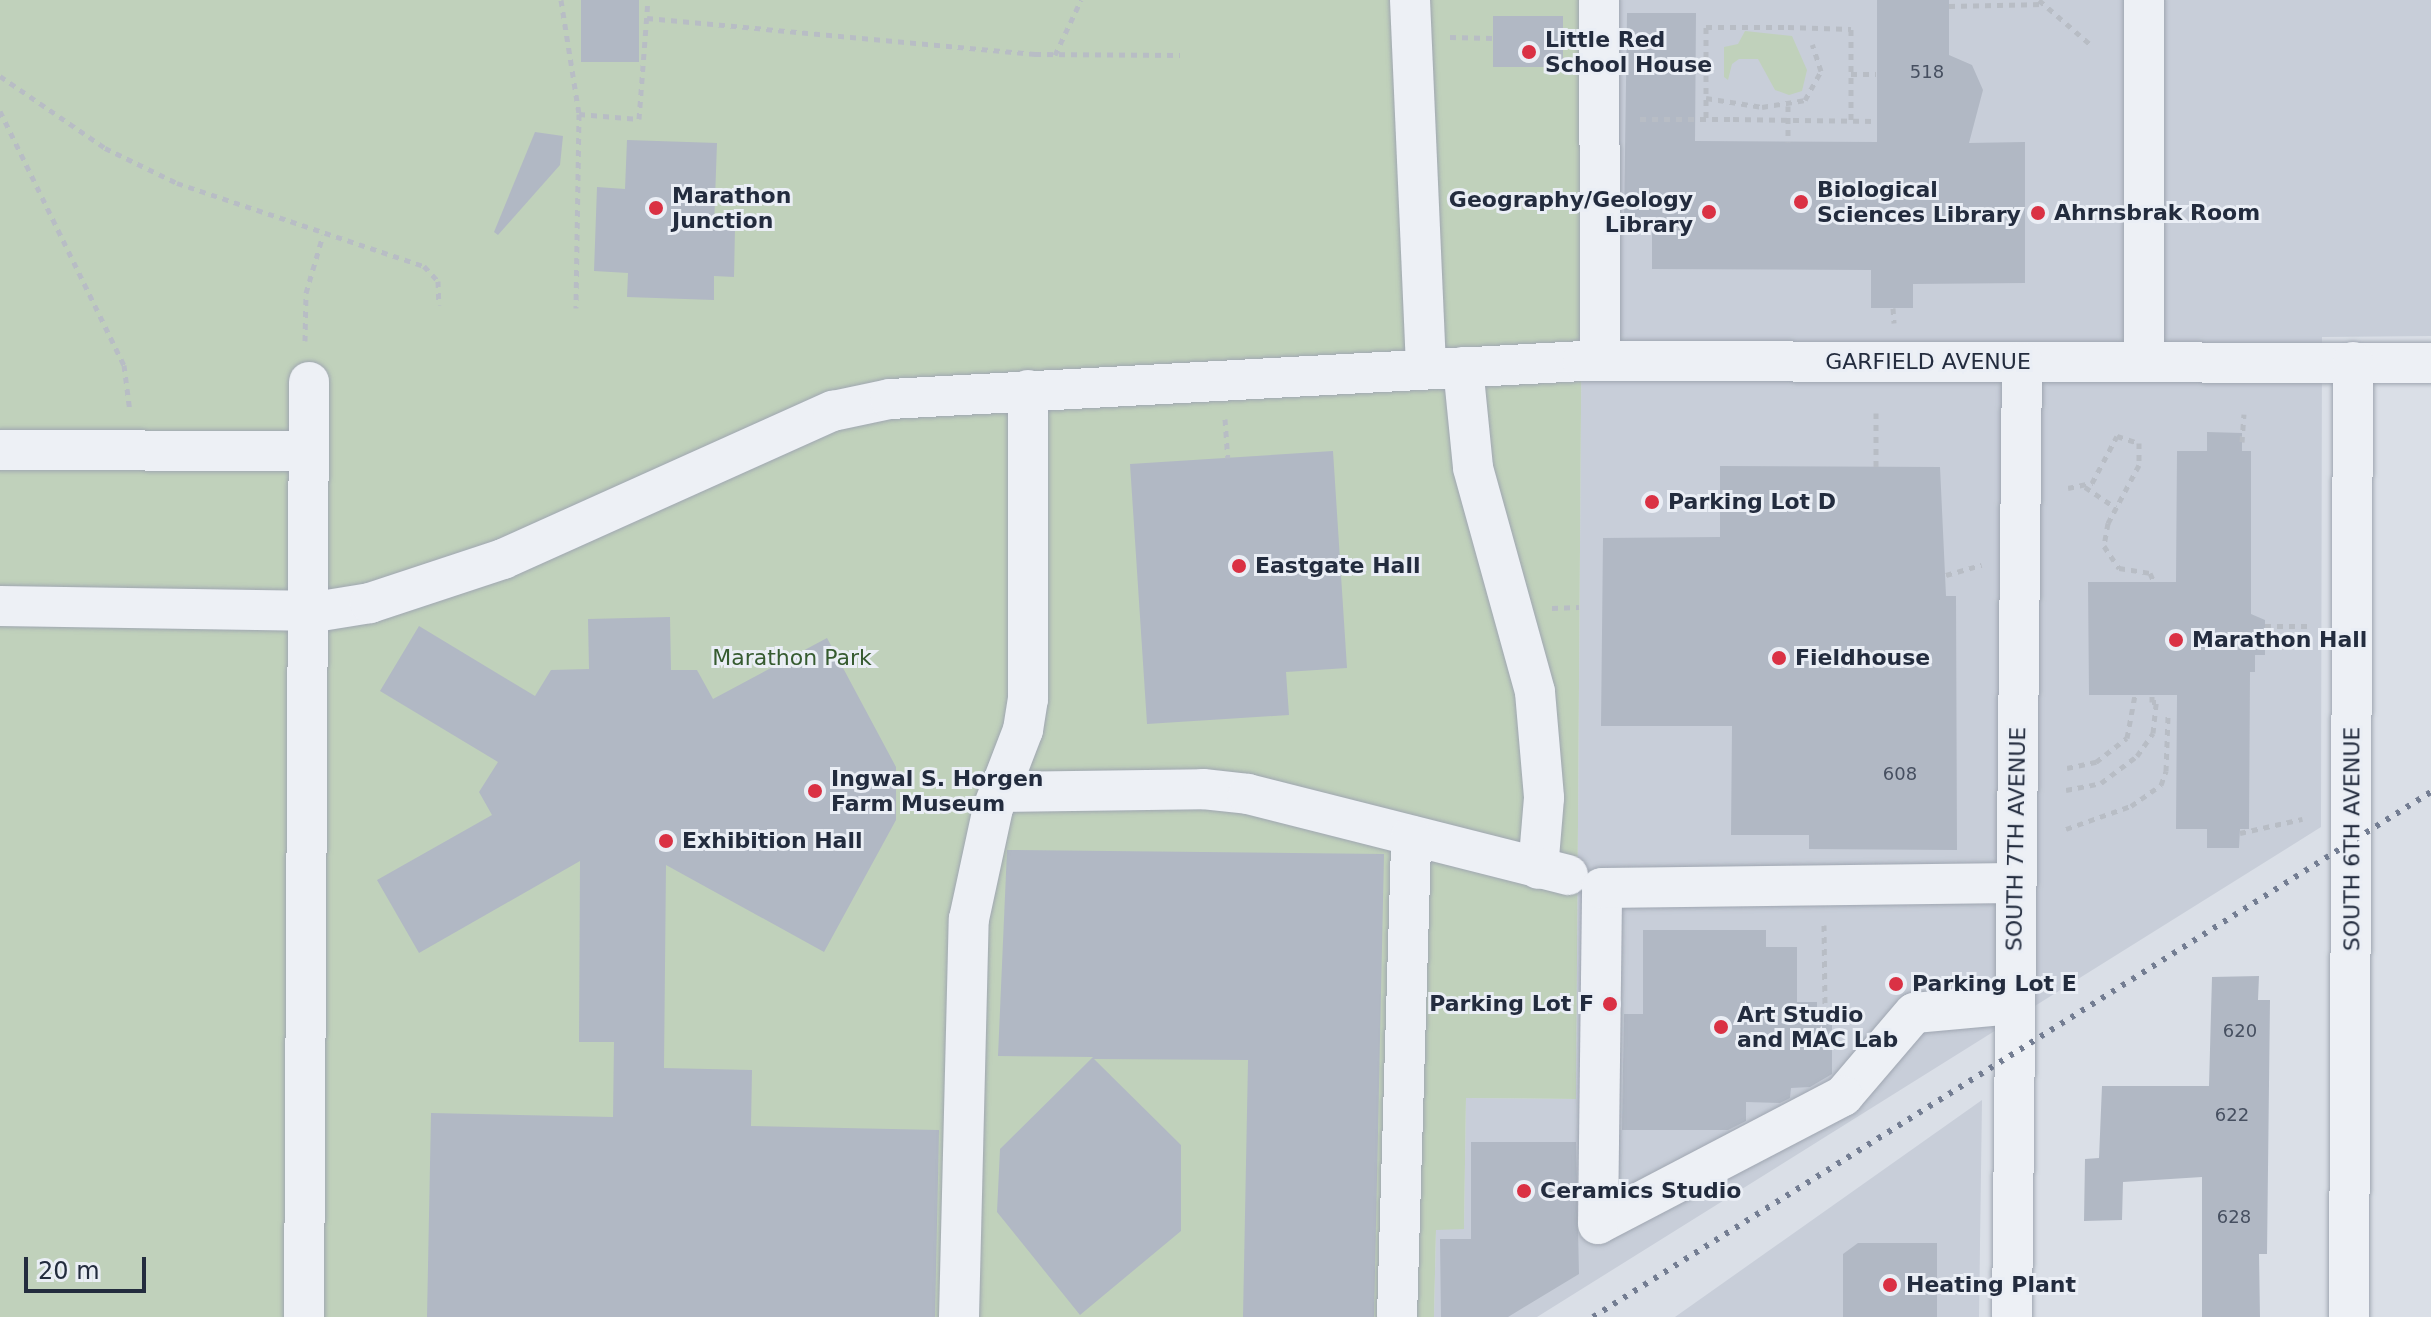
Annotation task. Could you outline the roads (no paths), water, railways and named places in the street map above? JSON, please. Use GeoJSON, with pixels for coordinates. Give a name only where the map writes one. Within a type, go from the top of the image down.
{"type":"FeatureCollection","features":[{"type":"Feature","properties":{"kind":"street"},"geometry":{"type":"LineString","coordinates":[[999,792],[1203,789],[1248,794],[1553,872],[1535,692],[1445,368],[1410,0]]}},
{"type":"Feature","properties":{"kind":"street"},"geometry":{"type":"LineString","coordinates":[[1599,0],[1600,361]]}},
{"type":"Feature","properties":{"kind":"street"},"geometry":{"type":"LineString","coordinates":[[2144,0],[2144,362]]}},
{"type":"Feature","properties":{"kind":"street","name":"GARFIELD AVENUE"},"geometry":{"type":"LineString","coordinates":[[0,606],[309,611],[370,603],[464,575],[842,408],[890,399],[1600,361],[2431,363]]}},
{"type":"Feature","properties":{"kind":"street","name":"SOUTH 7TH AVENUE"},"geometry":{"type":"LineString","coordinates":[[2012,1317],[2022,362]]}},
{"type":"Feature","properties":{"kind":"street","name":"SOUTH 6TH AVENUE"},"geometry":{"type":"LineString","coordinates":[[2349,1317],[2353,362]]}},
{"type":"Feature","properties":{"kind":"street"},"geometry":{"type":"LineString","coordinates":[[304,1317],[309,382]]}},
{"type":"Feature","properties":{"kind":"street"},"geometry":{"type":"LineString","coordinates":[[959,1317],[969,919],[999,792],[1023,730],[1028,699],[1028,390]]}},
{"type":"Feature","properties":{"kind":"street"},"geometry":{"type":"LineString","coordinates":[[0,450],[309,451]]}},
{"type":"Feature","properties":{"kind":"street"},"geometry":{"type":"LineString","coordinates":[[1397,1317],[1411,836]]}},
{"type":"Feature","properties":{"kind":"street"},"geometry":{"type":"LineString","coordinates":[[2013,1004],[1914,1013],[1868,1073],[1843,1096],[1598,1224],[1602,888],[2015,883]]}},
{"type":"Feature","properties":{"kind":"railway"},"geometry":{"type":"LineString","coordinates":[[1593,1317],[2431,792]]}},
{"type":"Feature","properties":{"kind":"place","name":"Little Red School House"},"geometry":{"type":"Point","coordinates":[1529,52]}},
{"type":"Feature","properties":{"kind":"place","name":"Biological Sciences Library"},"geometry":{"type":"Point","coordinates":[1801,202]}},
{"type":"Feature","properties":{"kind":"place","name":"Marathon Junction"},"geometry":{"type":"Point","coordinates":[656,208]}},
{"type":"Feature","properties":{"kind":"place","name":"Geography/Geology Library"},"geometry":{"type":"Point","coordinates":[1709,212]}},
{"type":"Feature","properties":{"kind":"place","name":"Ahrnsbrak Room"},"geometry":{"type":"Point","coordinates":[2038,213]}},
{"type":"Feature","properties":{"kind":"place","name":"Parking Lot D"},"geometry":{"type":"Point","coordinates":[1652,502]}},
{"type":"Feature","properties":{"kind":"place","name":"Eastgate Hall"},"geometry":{"type":"Point","coordinates":[1239,566]}},
{"type":"Feature","properties":{"kind":"place","name":"Marathon Hall"},"geometry":{"type":"Point","coordinates":[2176,640]}},
{"type":"Feature","properties":{"kind":"place","name":"Fieldhouse"},"geometry":{"type":"Point","coordinates":[1779,658]}},
{"type":"Feature","properties":{"kind":"place","name":"Ingwal S. Horgen Farm Museum"},"geometry":{"type":"Point","coordinates":[815,791]}},
{"type":"Feature","properties":{"kind":"place","name":"Exhibition Hall"},"geometry":{"type":"Point","coordinates":[666,841]}},
{"type":"Feature","properties":{"kind":"place","name":"Parking Lot E"},"geometry":{"type":"Point","coordinates":[1896,984]}},
{"type":"Feature","properties":{"kind":"place","name":"Parking Lot F"},"geometry":{"type":"Point","coordinates":[1610,1004]}},
{"type":"Feature","properties":{"kind":"place","name":"Art Studio and MAC Lab"},"geometry":{"type":"Point","coordinates":[1721,1027]}},
{"type":"Feature","properties":{"kind":"place","name":"Ceramics Studio"},"geometry":{"type":"Point","coordinates":[1524,1191]}},
{"type":"Feature","properties":{"kind":"place","name":"Heating Plant"},"geometry":{"type":"Point","coordinates":[1890,1285]}},
{"type":"Feature","properties":{"kind":"park label","name":"Marathon Park"},"geometry":{"type":"Point","coordinates":[792,658]}}]}
